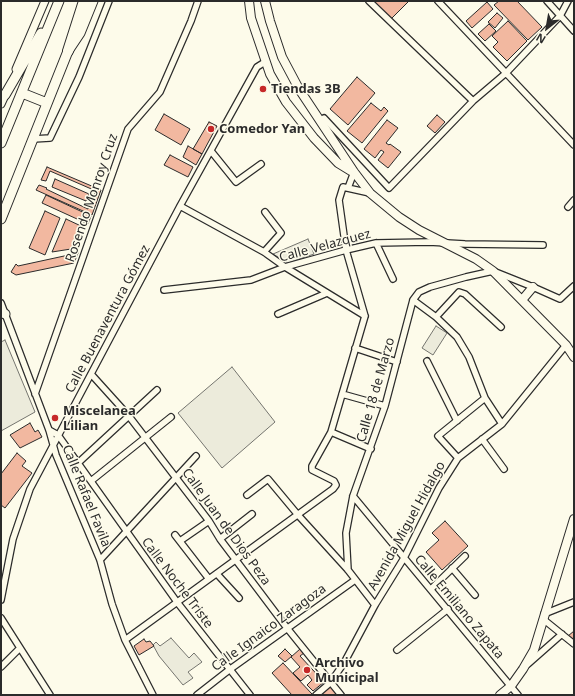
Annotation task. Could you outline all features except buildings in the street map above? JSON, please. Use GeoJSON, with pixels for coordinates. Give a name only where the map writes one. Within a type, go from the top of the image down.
{"type":"FeatureCollection","features":[{"type":"Feature","properties":{"kind":"highway"},"geometry":{"type":"LineString","coordinates":[[68,51],[83,2]]}},
{"type":"Feature","properties":{"kind":"main road"},"geometry":{"type":"LineString","coordinates":[[1,219],[68,51],[80,33],[93,1]]}},
{"type":"Feature","properties":{"kind":"main road"},"geometry":{"type":"LineString","coordinates":[[249,1],[251,18],[265,62],[286,102],[338,163],[354,172]]}},
{"type":"Feature","properties":{"kind":"main road"},"geometry":{"type":"LineString","coordinates":[[265,1],[282,57],[299,89],[354,172],[370,193],[399,217],[476,259],[493,271],[566,345],[574,357]]}},
{"type":"Feature","properties":{"kind":"main road"},"geometry":{"type":"LineString","coordinates":[[5,95],[57,3]]}},
{"type":"Feature","properties":{"kind":"main road"},"geometry":{"type":"LineString","coordinates":[[1,143],[57,3]]}},
{"type":"Feature","properties":{"kind":"main road"},"geometry":{"type":"LineString","coordinates":[[22,93],[47,104]]}},
{"type":"Feature","properties":{"kind":"main road"},"geometry":{"type":"LineString","coordinates":[[306,127],[312,128],[320,121]]}},
{"type":"Feature","properties":{"kind":"main road"},"geometry":{"type":"LineString","coordinates":[[522,300],[533,287]]}},
{"type":"Feature","properties":{"kind":"main road"},"geometry":{"type":"LineString","coordinates":[[500,695],[511,686],[534,650],[574,519]]}},
{"type":"Feature","properties":{"kind":"street"},"geometry":{"type":"LineString","coordinates":[[1,104],[45,1]]}},
{"type":"Feature","properties":{"kind":"street"},"geometry":{"type":"LineString","coordinates":[[33,139],[50,138],[79,76],[109,1]]}},
{"type":"Feature","properties":{"kind":"street","name":"Rosendo Monroy Cruz"},"geometry":{"type":"LineString","coordinates":[[35,394],[128,129],[160,92],[191,21],[198,1]]}},
{"type":"Feature","properties":{"kind":"street"},"geometry":{"type":"LineString","coordinates":[[369,1],[473,101]]}},
{"type":"Feature","properties":{"kind":"street"},"geometry":{"type":"LineString","coordinates":[[438,1],[574,145]]}},
{"type":"Feature","properties":{"kind":"street"},"geometry":{"type":"LineString","coordinates":[[547,1],[574,32]]}},
{"type":"Feature","properties":{"kind":"street"},"geometry":{"type":"LineString","coordinates":[[320,121],[324,118],[390,188],[473,101],[506,73],[560,16],[568,1]]}},
{"type":"Feature","properties":{"kind":"street","name":"Calle Buenaventura Gómez"},"geometry":{"type":"LineString","coordinates":[[1,600],[13,539],[30,488],[180,206],[212,151],[257,67],[265,62]]}},
{"type":"Feature","properties":{"kind":"street"},"geometry":{"type":"LineString","coordinates":[[212,151],[236,182],[262,164]]}},
{"type":"Feature","properties":{"kind":"street"},"geometry":{"type":"LineString","coordinates":[[348,188],[354,172]]}},
{"type":"Feature","properties":{"kind":"street"},"geometry":{"type":"LineString","coordinates":[[125,640],[298,515],[333,489],[336,485],[334,481],[312,470],[312,466],[331,432],[365,316],[346,250],[339,200],[343,188],[370,193]]}},
{"type":"Feature","properties":{"kind":"street"},"geometry":{"type":"LineString","coordinates":[[568,207],[574,200]]}},
{"type":"Feature","properties":{"kind":"street"},"geometry":{"type":"LineString","coordinates":[[180,206],[264,252],[285,268],[365,316]]}},
{"type":"Feature","properties":{"kind":"street"},"geometry":{"type":"LineString","coordinates":[[264,252],[281,233],[266,212]]}},
{"type":"Feature","properties":{"kind":"street"},"geometry":{"type":"LineString","coordinates":[[376,243],[393,279]]}},
{"type":"Feature","properties":{"kind":"street","name":"Calle Velazquez"},"geometry":{"type":"LineString","coordinates":[[164,290],[251,280],[285,268],[376,243],[543,244]]}},
{"type":"Feature","properties":{"kind":"street"},"geometry":{"type":"LineString","coordinates":[[502,424],[485,398],[469,357],[457,337],[436,317],[413,300],[418,292],[430,287],[466,276],[493,271],[560,299],[574,286]]}},
{"type":"Feature","properties":{"kind":"street"},"geometry":{"type":"LineString","coordinates":[[436,317],[459,292],[465,294],[501,327]]}},
{"type":"Feature","properties":{"kind":"street"},"geometry":{"type":"LineString","coordinates":[[278,314],[327,294]]}},
{"type":"Feature","properties":{"kind":"street","name":"Calle 18 de Marzo"},"geometry":{"type":"LineString","coordinates":[[348,570],[346,533],[353,496],[371,449],[385,406],[413,300]]}},
{"type":"Feature","properties":{"kind":"street","name":"Calle Rafael Favila"},"geometry":{"type":"LineString","coordinates":[[1,304],[3,313],[49,430],[56,455],[100,560],[112,604],[125,640],[153,695]]}},
{"type":"Feature","properties":{"kind":"street","name":"Avenida Miguel Hidalgo"},"geometry":{"type":"LineString","coordinates":[[316,695],[330,683],[344,663],[404,558],[439,488],[458,458],[502,424],[566,345]]}},
{"type":"Feature","properties":{"kind":"street"},"geometry":{"type":"LineString","coordinates":[[355,348],[397,362]]}},
{"type":"Feature","properties":{"kind":"street"},"geometry":{"type":"LineString","coordinates":[[427,361],[457,421]]}},
{"type":"Feature","properties":{"kind":"street","name":"Calle Juan de Dios Peza"},"geometry":{"type":"LineString","coordinates":[[91,374],[128,415],[209,521],[220,539],[287,628],[341,695]]}},
{"type":"Feature","properties":{"kind":"street"},"geometry":{"type":"LineString","coordinates":[[78,463],[128,415],[157,390]]}},
{"type":"Feature","properties":{"kind":"street"},"geometry":{"type":"LineString","coordinates":[[342,394],[385,406]]}},
{"type":"Feature","properties":{"kind":"street"},"geometry":{"type":"LineString","coordinates":[[458,458],[438,436],[485,398]]}},
{"type":"Feature","properties":{"kind":"street"},"geometry":{"type":"LineString","coordinates":[[91,481],[171,417]]}},
{"type":"Feature","properties":{"kind":"street","name":"Calle Noche Triste"},"geometry":{"type":"LineString","coordinates":[[49,430],[58,435],[177,602],[250,695]]}},
{"type":"Feature","properties":{"kind":"street"},"geometry":{"type":"LineString","coordinates":[[331,432],[371,449]]}},
{"type":"Feature","properties":{"kind":"street"},"geometry":{"type":"LineString","coordinates":[[482,438],[504,469]]}},
{"type":"Feature","properties":{"kind":"street"},"geometry":{"type":"LineString","coordinates":[[100,560],[196,456]]}},
{"type":"Feature","properties":{"kind":"street"},"geometry":{"type":"LineString","coordinates":[[246,495],[268,479],[298,515],[348,570],[376,605]]}},
{"type":"Feature","properties":{"kind":"street","name":"Calle Emiliano Zapata"},"geometry":{"type":"LineString","coordinates":[[353,496],[518,695]]}},
{"type":"Feature","properties":{"kind":"street"},"geometry":{"type":"LineString","coordinates":[[220,539],[252,514]]}},
{"type":"Feature","properties":{"kind":"street"},"geometry":{"type":"LineString","coordinates":[[180,541],[209,521]]}},
{"type":"Feature","properties":{"kind":"street"},"geometry":{"type":"LineString","coordinates":[[175,535],[209,579]]}},
{"type":"Feature","properties":{"kind":"street"},"geometry":{"type":"LineString","coordinates":[[431,589],[465,556]]}},
{"type":"Feature","properties":{"kind":"street"},"geometry":{"type":"LineString","coordinates":[[452,568],[475,595]]}},
{"type":"Feature","properties":{"kind":"street"},"geometry":{"type":"LineString","coordinates":[[217,574],[239,598]]}},
{"type":"Feature","properties":{"kind":"street","name":"Calle Ignaico Zaragoza"},"geometry":{"type":"LineString","coordinates":[[197,695],[229,670],[355,580]]}},
{"type":"Feature","properties":{"kind":"street"},"geometry":{"type":"LineString","coordinates":[[574,602],[543,617],[574,644]]}},
{"type":"Feature","properties":{"kind":"street"},"geometry":{"type":"LineString","coordinates":[[397,650],[448,609]]}},
{"type":"Feature","properties":{"kind":"street"},"geometry":{"type":"LineString","coordinates":[[1,618],[50,695]]}},
{"type":"Feature","properties":{"kind":"street"},"geometry":{"type":"LineString","coordinates":[[523,669],[562,634]]}},
{"type":"Feature","properties":{"kind":"street"},"geometry":{"type":"LineString","coordinates":[[1,667],[20,648]]}},
{"type":"Feature","properties":{"kind":"shaded area"},"geometry":{"type":"Polygon","coordinates":[[[308,239],[314,254],[288,263],[273,254],[308,239]]]}},
{"type":"Feature","properties":{"kind":"shaded area"},"geometry":{"type":"Polygon","coordinates":[[[436,326],[447,333],[433,355],[422,348],[436,326]]]}},
{"type":"Feature","properties":{"kind":"shaded area"},"geometry":{"type":"Polygon","coordinates":[[[5,340],[35,412],[1,431],[1,342],[5,340]]]}},
{"type":"Feature","properties":{"kind":"shaded area"},"geometry":{"type":"Polygon","coordinates":[[[232,367],[275,422],[222,468],[178,413],[232,367]]]}},
{"type":"Feature","properties":{"kind":"shaded area"},"geometry":{"type":"Polygon","coordinates":[[[171,638],[189,658],[194,653],[202,662],[188,672],[193,678],[183,685],[159,656],[153,645],[156,642],[160,646],[171,638]]]}},
{"type":"Feature","properties":{"kind":"place","name":"Tiendas 3B"},"geometry":{"type":"Point","coordinates":[263,89]}},
{"type":"Feature","properties":{"kind":"place","name":"Comedor Yan"},"geometry":{"type":"Point","coordinates":[211,129]}},
{"type":"Feature","properties":{"kind":"place","name":"Miscelanea Lilian"},"geometry":{"type":"Point","coordinates":[55,418]}},
{"type":"Feature","properties":{"kind":"place","name":"Archivo Municipal"},"geometry":{"type":"Point","coordinates":[307,670]}}]}
